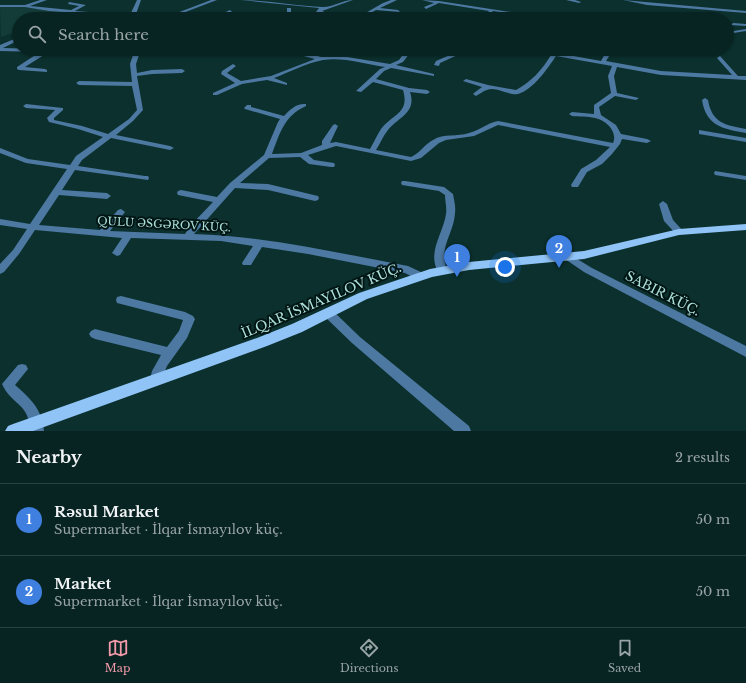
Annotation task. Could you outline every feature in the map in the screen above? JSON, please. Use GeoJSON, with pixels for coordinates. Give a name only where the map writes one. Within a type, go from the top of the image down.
{"type":"FeatureCollection","features":[{"type":"Feature","properties":{"kind":"main road"},"geometry":{"type":"LineString","coordinates":[[13,431],[37,427],[156,379],[262,342],[363,296],[419,276],[442,270],[569,257],[599,252],[679,232],[746,227]]}},
{"type":"Feature","properties":{"kind":"street"},"geometry":{"type":"LineString","coordinates":[[2,3],[18,0]]}},
{"type":"Feature","properties":{"kind":"street"},"geometry":{"type":"LineString","coordinates":[[25,6],[45,0]]}},
{"type":"Feature","properties":{"kind":"street"},"geometry":{"type":"LineString","coordinates":[[135,12],[139,0]]}},
{"type":"Feature","properties":{"kind":"street"},"geometry":{"type":"LineString","coordinates":[[205,0],[213,1]]}},
{"type":"Feature","properties":{"kind":"street"},"geometry":{"type":"LineString","coordinates":[[242,0],[324,8]]}},
{"type":"Feature","properties":{"kind":"street"},"geometry":{"type":"LineString","coordinates":[[320,12],[317,11],[352,0]]}},
{"type":"Feature","properties":{"kind":"street"},"geometry":{"type":"LineString","coordinates":[[424,0],[440,1],[459,6],[499,12]]}},
{"type":"Feature","properties":{"kind":"street"},"geometry":{"type":"LineString","coordinates":[[568,0],[580,2]]}},
{"type":"Feature","properties":{"kind":"street"},"geometry":{"type":"LineString","coordinates":[[625,0],[746,12]]}},
{"type":"Feature","properties":{"kind":"street"},"geometry":{"type":"LineString","coordinates":[[182,12],[213,1]]}},
{"type":"Feature","properties":{"kind":"street"},"geometry":{"type":"LineString","coordinates":[[369,12],[395,1]]}},
{"type":"Feature","properties":{"kind":"street"},"geometry":{"type":"LineString","coordinates":[[426,8],[440,1]]}},
{"type":"Feature","properties":{"kind":"street"},"geometry":{"type":"LineString","coordinates":[[459,6],[465,2]]}},
{"type":"Feature","properties":{"kind":"street"},"geometry":{"type":"LineString","coordinates":[[2,3],[45,10],[80,12]]}},
{"type":"Feature","properties":{"kind":"street"},"geometry":{"type":"LineString","coordinates":[[69,3],[84,5],[70,11]]}},
{"type":"Feature","properties":{"kind":"street"},"geometry":{"type":"LineString","coordinates":[[480,9],[488,4]]}},
{"type":"Feature","properties":{"kind":"street"},"geometry":{"type":"LineString","coordinates":[[708,8],[710,12]]}},
{"type":"Feature","properties":{"kind":"street"},"geometry":{"type":"LineString","coordinates":[[375,9],[398,11]]}},
{"type":"Feature","properties":{"kind":"street"},"geometry":{"type":"LineString","coordinates":[[734,24],[746,25]]}},
{"type":"Feature","properties":{"kind":"street"},"geometry":{"type":"LineString","coordinates":[[734,32],[746,30]]}},
{"type":"Feature","properties":{"kind":"street"},"geometry":{"type":"LineString","coordinates":[[0,40],[12,42]]}},
{"type":"Feature","properties":{"kind":"street"},"geometry":{"type":"LineString","coordinates":[[0,48],[12,42]]}},
{"type":"Feature","properties":{"kind":"street"},"geometry":{"type":"LineString","coordinates":[[0,48],[12,49]]}},
{"type":"Feature","properties":{"kind":"street"},"geometry":{"type":"LineString","coordinates":[[37,56],[19,68],[23,70],[45,71]]}},
{"type":"Feature","properties":{"kind":"street"},"geometry":{"type":"LineString","coordinates":[[0,270],[16,252],[83,154],[131,120],[140,110],[134,75],[134,61],[136,56]]}},
{"type":"Feature","properties":{"kind":"street"},"geometry":{"type":"LineString","coordinates":[[309,56],[320,59],[347,59],[432,75]]}},
{"type":"Feature","properties":{"kind":"street"},"geometry":{"type":"LineString","coordinates":[[359,91],[382,70],[401,60],[404,56]]}},
{"type":"Feature","properties":{"kind":"street"},"geometry":{"type":"LineString","coordinates":[[437,65],[438,62],[452,56]]}},
{"type":"Feature","properties":{"kind":"street"},"geometry":{"type":"LineString","coordinates":[[466,81],[514,92],[520,91],[536,79],[547,67],[553,56]]}},
{"type":"Feature","properties":{"kind":"street"},"geometry":{"type":"LineString","coordinates":[[565,56],[615,66],[668,74],[746,78]]}},
{"type":"Feature","properties":{"kind":"street"},"geometry":{"type":"LineString","coordinates":[[602,63],[606,56]]}},
{"type":"Feature","properties":{"kind":"street"},"geometry":{"type":"LineString","coordinates":[[720,58],[736,77]]}},
{"type":"Feature","properties":{"kind":"street"},"geometry":{"type":"LineString","coordinates":[[215,94],[240,83],[267,78],[320,59]]}},
{"type":"Feature","properties":{"kind":"street"},"geometry":{"type":"LineString","coordinates":[[233,66],[224,72],[224,74],[240,83]]}},
{"type":"Feature","properties":{"kind":"street"},"geometry":{"type":"LineString","coordinates":[[614,94],[611,71],[615,66]]}},
{"type":"Feature","properties":{"kind":"street"},"geometry":{"type":"LineString","coordinates":[[134,75],[152,72],[182,71]]}},
{"type":"Feature","properties":{"kind":"street"},"geometry":{"type":"LineString","coordinates":[[267,78],[285,84]]}},
{"type":"Feature","properties":{"kind":"street"},"geometry":{"type":"LineString","coordinates":[[372,80],[408,90],[427,92]]}},
{"type":"Feature","properties":{"kind":"street"},"geometry":{"type":"LineString","coordinates":[[79,83],[135,84]]}},
{"type":"Feature","properties":{"kind":"street"},"geometry":{"type":"LineString","coordinates":[[476,94],[487,87]]}},
{"type":"Feature","properties":{"kind":"street"},"geometry":{"type":"LineString","coordinates":[[372,151],[384,130],[406,110],[409,102],[408,90]]}},
{"type":"Feature","properties":{"kind":"street"},"geometry":{"type":"LineString","coordinates":[[598,116],[596,106],[614,94],[636,98]]}},
{"type":"Feature","properties":{"kind":"street"},"geometry":{"type":"LineString","coordinates":[[705,100],[709,116],[719,123],[746,131]]}},
{"type":"Feature","properties":{"kind":"street"},"geometry":{"type":"LineString","coordinates":[[188,236],[194,227],[232,185],[267,156],[279,124],[294,109],[304,105]]}},
{"type":"Feature","properties":{"kind":"street"},"geometry":{"type":"LineString","coordinates":[[26,106],[61,109],[50,118],[51,121],[80,127],[108,136],[125,138],[170,148]]}},
{"type":"Feature","properties":{"kind":"street"},"geometry":{"type":"LineString","coordinates":[[249,106],[247,108],[285,118]]}},
{"type":"Feature","properties":{"kind":"street"},"geometry":{"type":"LineString","coordinates":[[572,114],[598,116],[613,127],[619,136],[647,141]]}},
{"type":"Feature","properties":{"kind":"street"},"geometry":{"type":"LineString","coordinates":[[267,156],[302,155],[326,146],[340,144],[405,159],[415,158],[430,144],[440,139],[453,136],[472,135],[490,124],[498,123],[615,146]]}},
{"type":"Feature","properties":{"kind":"street"},"geometry":{"type":"LineString","coordinates":[[710,124],[719,123]]}},
{"type":"Feature","properties":{"kind":"street"},"geometry":{"type":"LineString","coordinates":[[326,146],[326,141],[334,126]]}},
{"type":"Feature","properties":{"kind":"street"},"geometry":{"type":"LineString","coordinates":[[702,132],[746,140]]}},
{"type":"Feature","properties":{"kind":"street"},"geometry":{"type":"LineString","coordinates":[[575,185],[586,169],[600,161],[615,146],[619,136]]}},
{"type":"Feature","properties":{"kind":"street"},"geometry":{"type":"LineString","coordinates":[[0,150],[26,161],[145,178]]}},
{"type":"Feature","properties":{"kind":"street"},"geometry":{"type":"LineString","coordinates":[[302,155],[312,162],[331,165]]}},
{"type":"Feature","properties":{"kind":"street"},"geometry":{"type":"LineString","coordinates":[[718,173],[746,178]]}},
{"type":"Feature","properties":{"kind":"street"},"geometry":{"type":"LineString","coordinates":[[405,183],[441,189],[448,194],[451,212],[438,256],[439,264],[442,270]]}},
{"type":"Feature","properties":{"kind":"street"},"geometry":{"type":"LineString","coordinates":[[232,185],[264,186],[277,192],[315,198]]}},
{"type":"Feature","properties":{"kind":"street"},"geometry":{"type":"LineString","coordinates":[[56,192],[107,196]]}},
{"type":"Feature","properties":{"kind":"street"},"geometry":{"type":"LineString","coordinates":[[181,193],[218,200]]}},
{"type":"Feature","properties":{"kind":"street"},"geometry":{"type":"LineString","coordinates":[[663,204],[669,221],[679,232]]}},
{"type":"Feature","properties":{"kind":"street"},"geometry":{"type":"LineString","coordinates":[[103,232],[121,212]]}},
{"type":"Feature","properties":{"kind":"street","name":"QULU ƏSGƏROV KÜÇ."},"geometry":{"type":"LineString","coordinates":[[0,222],[32,227],[128,235],[221,238],[308,251],[408,270],[419,276]]}},
{"type":"Feature","properties":{"kind":"street"},"geometry":{"type":"LineString","coordinates":[[117,253],[128,235]]}},
{"type":"Feature","properties":{"kind":"street"},"geometry":{"type":"LineString","coordinates":[[248,263],[259,244]]}},
{"type":"Feature","properties":{"kind":"street","name":"SABIR KÜÇ."},"geometry":{"type":"LineString","coordinates":[[569,257],[588,270],[746,352]]}},
{"type":"Feature","properties":{"kind":"street"},"geometry":{"type":"LineString","coordinates":[[121,300],[188,317],[189,321],[159,369],[156,379]]}},
{"type":"Feature","properties":{"kind":"street"},"geometry":{"type":"LineString","coordinates":[[328,313],[356,340],[464,431]]}},
{"type":"Feature","properties":{"kind":"street"},"geometry":{"type":"LineString","coordinates":[[95,334],[170,353]]}},
{"type":"Feature","properties":{"kind":"street"},"geometry":{"type":"LineString","coordinates":[[22,369],[8,384],[10,388],[32,408],[36,415],[37,427]]}},
{"type":"Feature","properties":{"kind":"shaded area"},"geometry":{"type":"Polygon","coordinates":[[[0,7],[27,7],[49,11],[66,11],[12,12],[12,34],[1,37],[0,7]]]}},
{"type":"Feature","properties":{"kind":"place","name":"Market"},"geometry":{"type":"Point","coordinates":[559,268]}},
{"type":"Feature","properties":{"kind":"place","name":"Rəsul Market"},"geometry":{"type":"Point","coordinates":[457,277]}}]}
